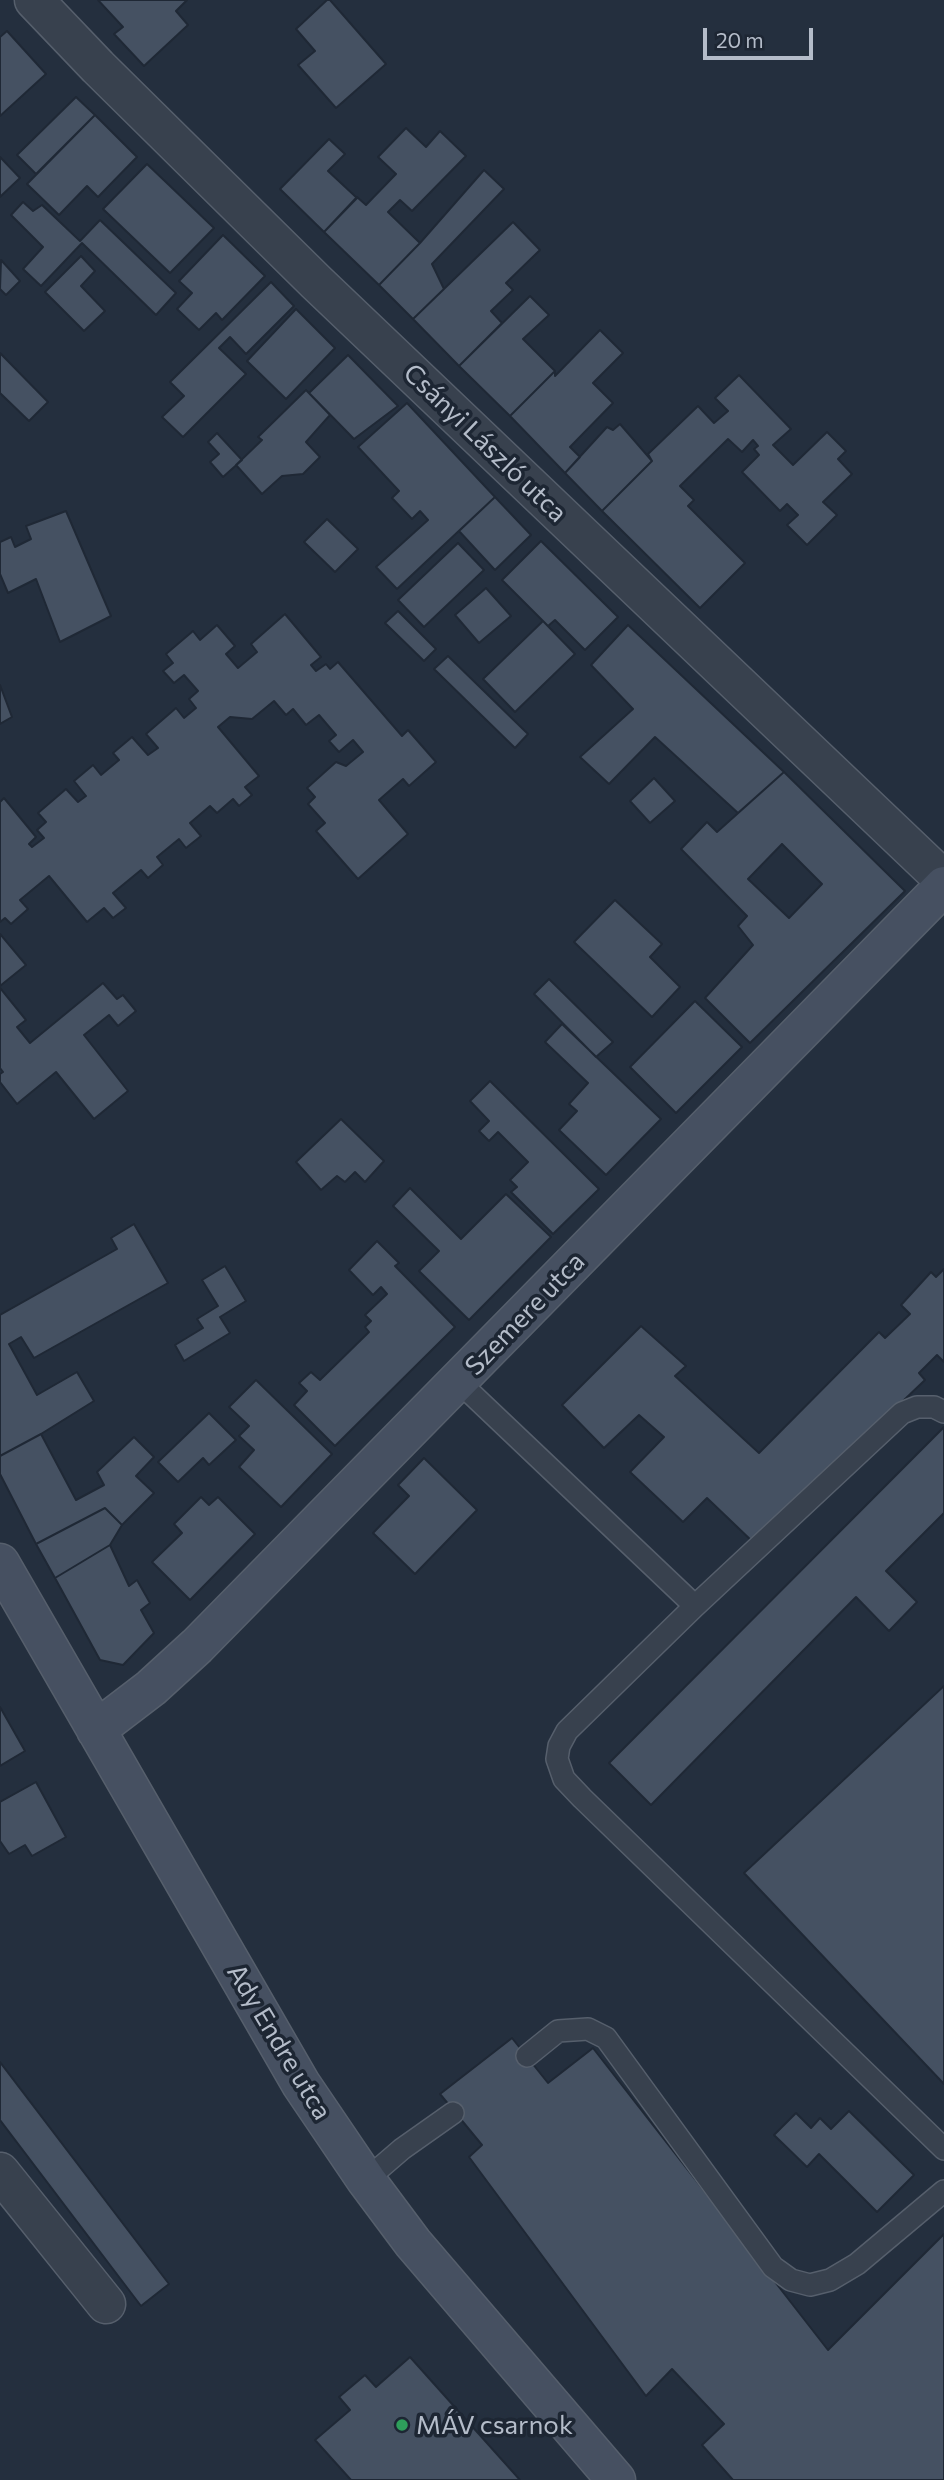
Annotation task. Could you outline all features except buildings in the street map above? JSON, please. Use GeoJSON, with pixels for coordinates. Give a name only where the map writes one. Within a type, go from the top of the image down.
{"type":"FeatureCollection","features":[{"type":"Feature","properties":{"kind":"main road","name":"Szemere utca"},"geometry":{"type":"LineString","coordinates":[[96,1730],[151,1688],[197,1646],[944,886]]}},
{"type":"Feature","properties":{"kind":"main road","name":"Ady Endre utca"},"geometry":{"type":"LineString","coordinates":[[0,1563],[301,2084],[366,2180],[414,2243],[616,2480]]}},
{"type":"Feature","properties":{"kind":"street","name":"Csányi László utca"},"geometry":{"type":"LineString","coordinates":[[34,0],[98,67],[316,282],[944,880]]}},
{"type":"Feature","properties":{"kind":"street"},"geometry":{"type":"LineString","coordinates":[[0,2172],[106,2304]]}},
{"type":"Feature","properties":{"kind":"lane"},"geometry":{"type":"LineString","coordinates":[[458,1382],[695,1606]]}},
{"type":"Feature","properties":{"kind":"lane"},"geometry":{"type":"LineString","coordinates":[[944,1412],[934,1407],[917,1408],[902,1413],[695,1606],[568,1731],[557,1753],[558,1769],[582,1798],[944,2149]]}},
{"type":"Feature","properties":{"kind":"lane"},"geometry":{"type":"LineString","coordinates":[[527,2056],[558,2031],[588,2029],[606,2038],[773,2267],[790,2280],[810,2285],[830,2280],[857,2264],[944,2191]]}},
{"type":"Feature","properties":{"kind":"lane"},"geometry":{"type":"LineString","coordinates":[[366,2180],[402,2149],[453,2113]]}},
{"type":"Feature","properties":{"kind":"place","name":"MÁV csarnok"},"geometry":{"type":"Point","coordinates":[402,2425]}}]}
